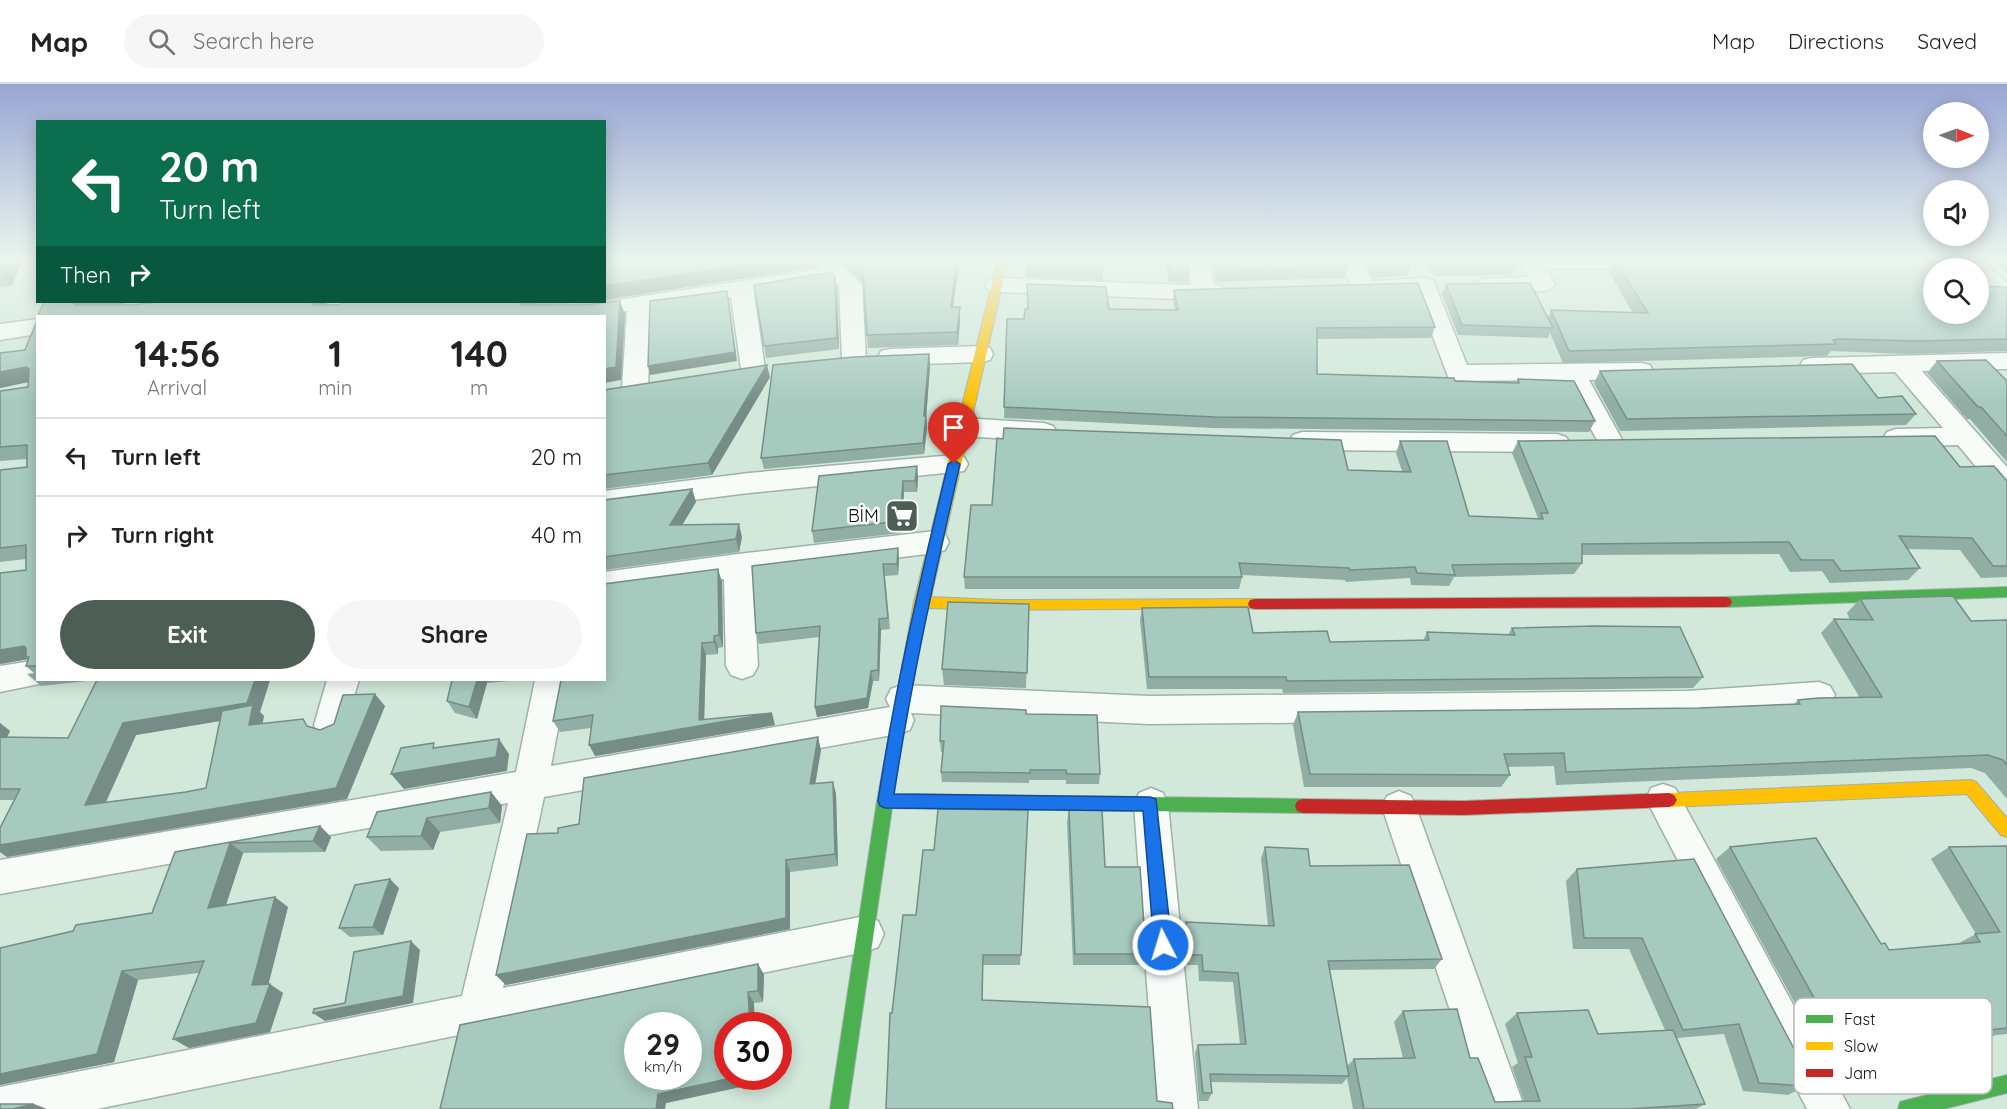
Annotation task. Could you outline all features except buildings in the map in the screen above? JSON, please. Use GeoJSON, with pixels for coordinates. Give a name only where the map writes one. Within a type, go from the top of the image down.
{"type":"FeatureCollection","features":[{"type":"Feature","properties":{"kind":"street"},"geometry":{"type":"LineString","coordinates":[[546,315],[609,307]]}},
{"type":"Feature","properties":{"kind":"street"},"geometry":{"type":"LineString","coordinates":[[636,387],[639,307]]}},
{"type":"Feature","properties":{"kind":"street"},"geometry":{"type":"LineString","coordinates":[[744,307],[752,369]]}},
{"type":"Feature","properties":{"kind":"street"},"geometry":{"type":"LineString","coordinates":[[850,307],[843,359],[981,354]]}},
{"type":"Feature","properties":{"kind":"street"},"geometry":{"type":"LineString","coordinates":[[839,1109],[900,709],[921,602],[992,307]]}},
{"type":"Feature","properties":{"kind":"street"},"geometry":{"type":"LineString","coordinates":[[1438,307],[1458,373],[1667,370]]}},
{"type":"Feature","properties":{"kind":"street"},"geometry":{"type":"LineString","coordinates":[[0,332],[36,326]]}},
{"type":"Feature","properties":{"kind":"street"},"geometry":{"type":"LineString","coordinates":[[1785,367],[1995,361],[2007,386]]}},
{"type":"Feature","properties":{"kind":"street"},"geometry":{"type":"LineString","coordinates":[[1902,364],[2007,485]]}},
{"type":"Feature","properties":{"kind":"street"},"geometry":{"type":"LineString","coordinates":[[1274,441],[1602,443],[1573,373]]}},
{"type":"Feature","properties":{"kind":"street"},"geometry":{"type":"LineString","coordinates":[[963,427],[1065,434]]}},
{"type":"Feature","properties":{"kind":"street"},"geometry":{"type":"LineString","coordinates":[[1872,438],[1964,436]]}},
{"type":"Feature","properties":{"kind":"street"},"geometry":{"type":"LineString","coordinates":[[606,501],[749,483],[954,464]]}},
{"type":"Feature","properties":{"kind":"street"},"geometry":{"type":"LineString","coordinates":[[606,584],[738,565],[935,542]]}},
{"type":"Feature","properties":{"kind":"street"},"geometry":{"type":"LineString","coordinates":[[738,565],[742,666]]}},
{"type":"Feature","properties":{"kind":"street"},"geometry":{"type":"LineString","coordinates":[[921,602],[999,605],[1685,603],[2007,592]]}},
{"type":"Feature","properties":{"kind":"street"},"geometry":{"type":"LineString","coordinates":[[0,679],[36,673]]}},
{"type":"Feature","properties":{"kind":"street"},"geometry":{"type":"LineString","coordinates":[[330,725],[343,681]]}},
{"type":"Feature","properties":{"kind":"street"},"geometry":{"type":"LineString","coordinates":[[478,1012],[530,784],[551,681]]}},
{"type":"Feature","properties":{"kind":"street"},"geometry":{"type":"LineString","coordinates":[[0,878],[530,784],[900,709],[1149,710],[1687,705],[1819,695]]}},
{"type":"Feature","properties":{"kind":"street"},"geometry":{"type":"LineString","coordinates":[[885,801],[1464,808],[1971,787],[2007,830]]}},
{"type":"Feature","properties":{"kind":"street"},"geometry":{"type":"LineString","coordinates":[[1663,799],[1794,1044]]}},
{"type":"Feature","properties":{"kind":"street"},"geometry":{"type":"LineString","coordinates":[[1150,804],[1178,1109]]}},
{"type":"Feature","properties":{"kind":"street"},"geometry":{"type":"LineString","coordinates":[[1399,807],[1504,1109]]}},
{"type":"Feature","properties":{"kind":"street"},"geometry":{"type":"LineString","coordinates":[[0,1108],[865,934]]}},
{"type":"Feature","properties":{"kind":"street"},"geometry":{"type":"LineString","coordinates":[[1992,1088],[2007,1084]]}},
{"type":"Feature","properties":{"kind":"street"},"geometry":{"type":"LineString","coordinates":[[1821,1094],[1829,1109]]}},
{"type":"Feature","properties":{"kind":"street"},"geometry":{"type":"LineString","coordinates":[[1907,1109],[1967,1094]]}},
{"type":"Feature","properties":{"kind":"traffic: fast"},"geometry":{"type":"LineString","coordinates":[[1725,602],[2007,592]]}},
{"type":"Feature","properties":{"kind":"traffic: fast"},"geometry":{"type":"LineString","coordinates":[[839,1109],[898,720],[915,635]]}},
{"type":"Feature","properties":{"kind":"traffic: fast"},"geometry":{"type":"LineString","coordinates":[[885,801],[1303,806]]}},
{"type":"Feature","properties":{"kind":"traffic: fast"},"geometry":{"type":"LineString","coordinates":[[1992,1088],[2007,1084]]}},
{"type":"Feature","properties":{"kind":"traffic: fast"},"geometry":{"type":"LineString","coordinates":[[1907,1109],[1967,1094]]}},
{"type":"Feature","properties":{"kind":"traffic: slow"},"geometry":{"type":"LineString","coordinates":[[915,635],[992,307]]}},
{"type":"Feature","properties":{"kind":"traffic: slow"},"geometry":{"type":"LineString","coordinates":[[921,602],[999,605],[1255,604]]}},
{"type":"Feature","properties":{"kind":"traffic: slow"},"geometry":{"type":"LineString","coordinates":[[1669,800],[1971,787],[2007,830]]}},
{"type":"Feature","properties":{"kind":"traffic: jam"},"geometry":{"type":"LineString","coordinates":[[1255,604],[1725,602]]}},
{"type":"Feature","properties":{"kind":"traffic: jam"},"geometry":{"type":"LineString","coordinates":[[1303,806],[1464,808],[1669,800]]}},
{"type":"Feature","properties":{"kind":"place","name":"BİM"},"geometry":{"type":"Point","coordinates":[902,516]}},
{"type":"Feature","properties":{"kind":"route"},"geometry":{"type":"LineString","coordinates":[[954,464],[921,602],[885,801],[1150,804],[1163,945]]}}]}
